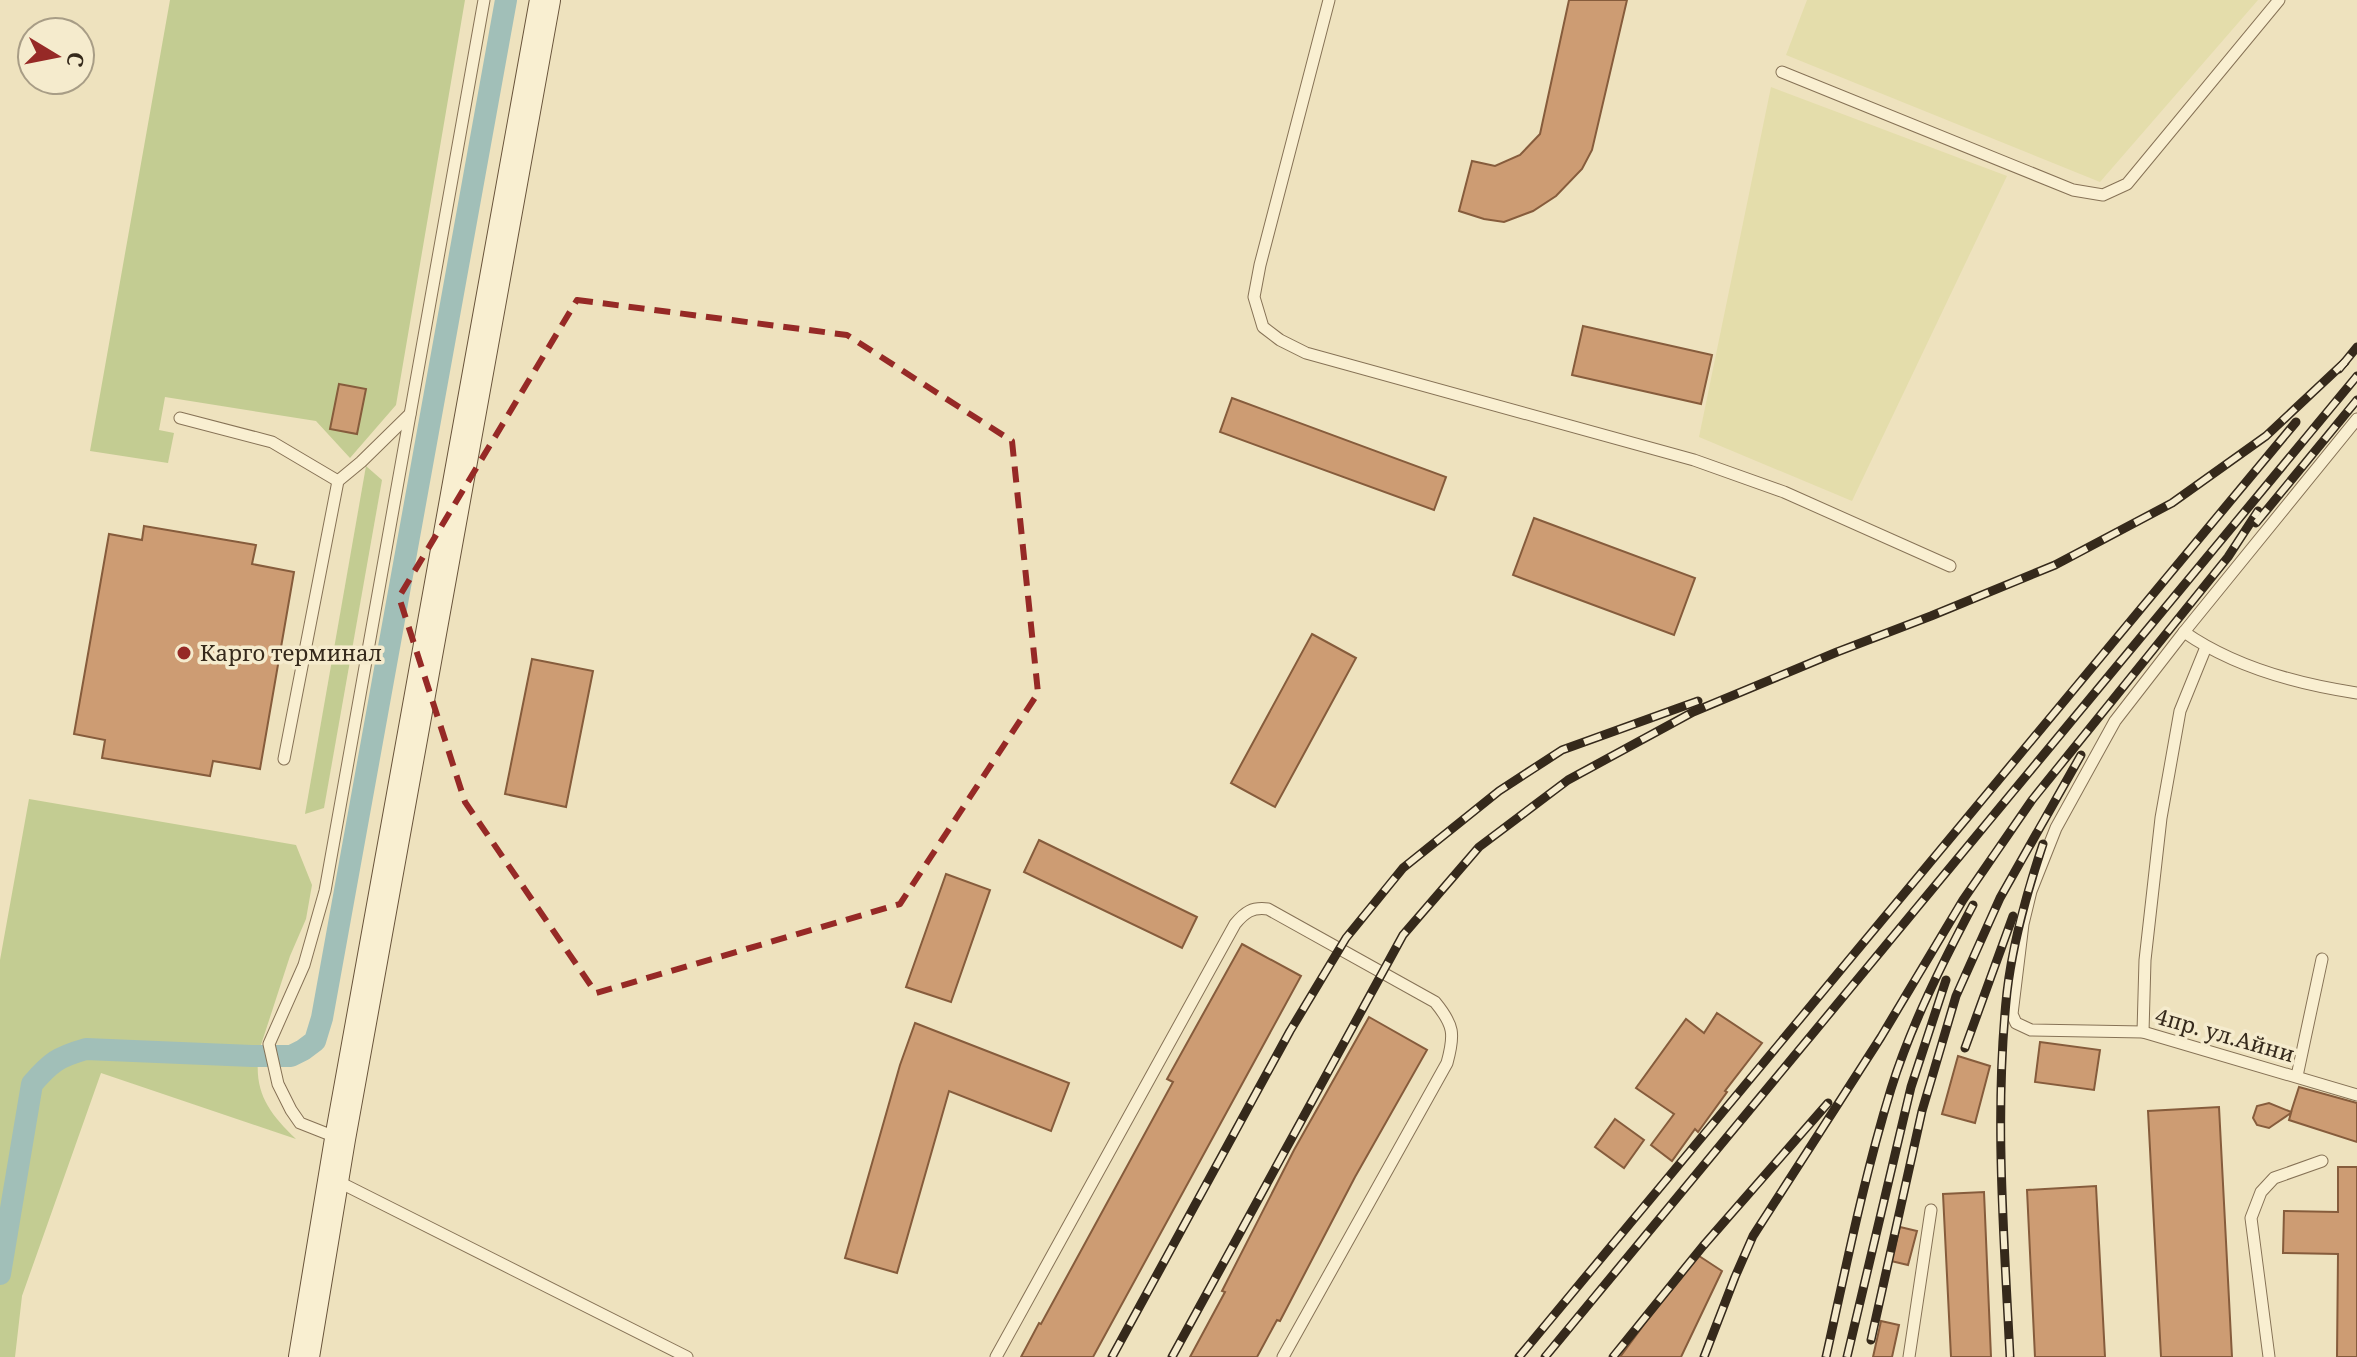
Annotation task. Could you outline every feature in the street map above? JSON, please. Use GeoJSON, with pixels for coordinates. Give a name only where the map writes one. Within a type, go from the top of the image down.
{"type":"FeatureCollection","features":[{"type":"Feature","properties":{"kind":"street"},"geometry":{"type":"LineString","coordinates":[[304,1357],[340,1139],[545,0]]}},
{"type":"Feature","properties":{"kind":"lane"},"geometry":{"type":"LineString","coordinates":[[340,1139],[300,1123],[278,1084],[269,1044],[304,965],[325,891],[484,0]]}},
{"type":"Feature","properties":{"kind":"lane"},"geometry":{"type":"LineString","coordinates":[[1329,0],[1258,276],[1254,297],[1263,327],[1306,353],[1709,465],[1784,492],[1950,566]]}},
{"type":"Feature","properties":{"kind":"lane"},"geometry":{"type":"LineString","coordinates":[[1782,72],[2073,190],[2103,195],[2127,184],[2279,0]]}},
{"type":"Feature","properties":{"kind":"lane"},"geometry":{"type":"LineString","coordinates":[[284,759],[338,481],[410,413]]}},
{"type":"Feature","properties":{"kind":"lane"},"geometry":{"type":"LineString","coordinates":[[180,418],[272,442],[338,481]]}},
{"type":"Feature","properties":{"kind":"lane"},"geometry":{"type":"LineString","coordinates":[[2357,419],[2184,632],[2206,647],[2254,667],[2317,687],[2357,693]]}},
{"type":"Feature","properties":{"kind":"lane","name":"4пр. ул.Айни"},"geometry":{"type":"LineString","coordinates":[[2184,632],[2115,721],[2056,828],[2031,891],[2023,924],[2012,1014],[2016,1023],[2031,1030],[2143,1032],[2357,1095]]}},
{"type":"Feature","properties":{"kind":"lane"},"geometry":{"type":"LineString","coordinates":[[2143,1032],[2145,960],[2161,818],[2180,711],[2206,647]]}},
{"type":"Feature","properties":{"kind":"lane"},"geometry":{"type":"LineString","coordinates":[[996,1357],[1235,924],[1254,907],[1268,909],[1435,1002],[1450,1020],[1453,1040],[1447,1063],[1283,1357]]}},
{"type":"Feature","properties":{"kind":"lane"},"geometry":{"type":"LineString","coordinates":[[2297,1076],[2322,959]]}},
{"type":"Feature","properties":{"kind":"lane"},"geometry":{"type":"LineString","coordinates":[[2269,1357],[2251,1218],[2261,1192],[2274,1178],[2322,1161]]}},
{"type":"Feature","properties":{"kind":"lane"},"geometry":{"type":"LineString","coordinates":[[333,1179],[687,1357]]}},
{"type":"Feature","properties":{"kind":"lane"},"geometry":{"type":"LineString","coordinates":[[1909,1357],[1931,1210]]}},
{"type":"Feature","properties":{"kind":"highlighted area"},"geometry":{"type":"Polygon","coordinates":[[[577,300],[847,335],[1012,441],[1038,693],[900,904],[596,993],[465,802],[399,597],[577,300]]]}},
{"type":"Feature","properties":{"kind":"shaded area"},"geometry":{"type":"Polygon","coordinates":[[[1807,0],[2258,0],[2100,182],[1786,55],[1807,0]]]}},
{"type":"Feature","properties":{"kind":"shaded area"},"geometry":{"type":"Polygon","coordinates":[[[1771,87],[2007,176],[1852,501],[1699,437],[1771,87]]]}},
{"type":"Feature","properties":{"kind":"green space"},"geometry":{"type":"Polygon","coordinates":[[[170,0],[465,0],[396,405],[350,458],[316,421],[165,397],[159,430],[174,433],[168,463],[90,451],[170,0]]]}},
{"type":"Feature","properties":{"kind":"green space"},"geometry":{"type":"Polygon","coordinates":[[[366,466],[382,480],[324,808],[305,814],[366,466]]]}},
{"type":"Feature","properties":{"kind":"green space"},"geometry":{"type":"Polygon","coordinates":[[[29,799],[296,845],[312,885],[306,919],[290,956],[259,1051],[258,1065],[258,1078],[270,1110],[296,1139],[101,1073],[22,1296],[15,1357],[0,1357],[0,960],[29,799]]]}},
{"type":"Feature","properties":{"kind":"building"},"geometry":{"type":"Polygon","coordinates":[[[1569,0],[1627,0],[1592,150],[1582,169],[1556,196],[1533,211],[1504,222],[1459,211],[1472,161],[1495,166],[1520,155],[1540,134],[1569,0]]]}},
{"type":"Feature","properties":{"kind":"building"},"geometry":{"type":"Polygon","coordinates":[[[1583,326],[1712,355],[1701,404],[1572,375],[1583,326]]]}},
{"type":"Feature","properties":{"kind":"building"},"geometry":{"type":"Polygon","coordinates":[[[339,384],[366,389],[357,434],[330,429],[339,384]]]}},
{"type":"Feature","properties":{"kind":"building"},"geometry":{"type":"Polygon","coordinates":[[[1232,398],[1446,477],[1434,510],[1220,432],[1232,398]]]}},
{"type":"Feature","properties":{"kind":"building"},"geometry":{"type":"Polygon","coordinates":[[[1534,518],[1695,578],[1674,635],[1513,575],[1534,518]]]}},
{"type":"Feature","properties":{"kind":"building","name":"Карго терминал"},"geometry":{"type":"Polygon","coordinates":[[[144,526],[256,545],[252,564],[294,572],[260,769],[213,761],[210,776],[102,758],[105,740],[74,734],[109,534],[142,540],[144,526]]]}},
{"type":"Feature","properties":{"kind":"building"},"geometry":{"type":"Polygon","coordinates":[[[1312,634],[1356,658],[1275,807],[1231,783],[1312,634]]]}},
{"type":"Feature","properties":{"kind":"building"},"geometry":{"type":"Polygon","coordinates":[[[532,659],[593,671],[566,807],[505,794],[532,659]]]}},
{"type":"Feature","properties":{"kind":"building"},"geometry":{"type":"Polygon","coordinates":[[[1039,840],[1197,917],[1182,948],[1024,872],[1039,840]]]}},
{"type":"Feature","properties":{"kind":"building"},"geometry":{"type":"Polygon","coordinates":[[[946,874],[990,890],[951,1002],[906,987],[946,874]]]}},
{"type":"Feature","properties":{"kind":"building"},"geometry":{"type":"Polygon","coordinates":[[[1242,944],[1301,976],[1093,1357],[1021,1357],[1173,1082],[1167,1079],[1242,944]]]}},
{"type":"Feature","properties":{"kind":"building"},"geometry":{"type":"Polygon","coordinates":[[[1717,1013],[1762,1043],[1698,1132],[1695,1129],[1672,1161],[1651,1145],[1674,1114],[1636,1088],[1686,1019],[1704,1033],[1717,1013]]]}},
{"type":"Feature","properties":{"kind":"building"},"geometry":{"type":"Polygon","coordinates":[[[1369,1017],[1427,1050],[1355,1177],[1280,1321],[1277,1320],[1257,1357],[1190,1357],[1294,1150],[1369,1017]]]}},
{"type":"Feature","properties":{"kind":"building"},"geometry":{"type":"Polygon","coordinates":[[[915,1023],[1069,1083],[1051,1131],[949,1091],[897,1273],[845,1258],[915,1023]]]}},
{"type":"Feature","properties":{"kind":"building"},"geometry":{"type":"Polygon","coordinates":[[[2040,1042],[2100,1050],[2094,1090],[2035,1082],[2040,1042]]]}},
{"type":"Feature","properties":{"kind":"building"},"geometry":{"type":"Polygon","coordinates":[[[1958,1056],[1990,1066],[1975,1123],[1942,1114],[1958,1056]]]}},
{"type":"Feature","properties":{"kind":"building"},"geometry":{"type":"Polygon","coordinates":[[[2299,1087],[2357,1103],[2357,1142],[2289,1120],[2291,1113],[2269,1128],[2257,1125],[2253,1118],[2257,1106],[2269,1103],[2291,1112],[2299,1087]]]}},
{"type":"Feature","properties":{"kind":"building"},"geometry":{"type":"Polygon","coordinates":[[[2219,1107],[2232,1357],[2161,1357],[2148,1111],[2219,1107]]]}},
{"type":"Feature","properties":{"kind":"building"},"geometry":{"type":"Polygon","coordinates":[[[1615,1119],[1644,1140],[1624,1168],[1595,1147],[1615,1119]]]}},
{"type":"Feature","properties":{"kind":"building"},"geometry":{"type":"Polygon","coordinates":[[[2338,1167],[2357,1167],[2357,1357],[2337,1357],[2338,1254],[2283,1253],[2284,1211],[2338,1212],[2338,1167]]]}},
{"type":"Feature","properties":{"kind":"building"},"geometry":{"type":"Polygon","coordinates":[[[2096,1186],[2105,1357],[2035,1357],[2027,1190],[2096,1186]]]}},
{"type":"Feature","properties":{"kind":"building"},"geometry":{"type":"Polygon","coordinates":[[[1984,1192],[1991,1357],[1951,1357],[1943,1194],[1984,1192]]]}},
{"type":"Feature","properties":{"kind":"building"},"geometry":{"type":"Polygon","coordinates":[[[1900,1227],[1917,1231],[1908,1265],[1891,1261],[1900,1227]]]}},
{"type":"Feature","properties":{"kind":"building"},"geometry":{"type":"Polygon","coordinates":[[[1696,1254],[1722,1271],[1681,1357],[1620,1357],[1696,1254]]]}},
{"type":"Feature","properties":{"kind":"building"},"geometry":{"type":"Polygon","coordinates":[[[1881,1321],[1899,1325],[1892,1357],[1873,1357],[1881,1321]]]}},
{"type":"Feature","properties":{"kind":"waterway"},"geometry":{"type":"LineString","coordinates":[[0,1274],[32,1084],[50,1065],[86,1049],[291,1056],[315,1041],[322,1018],[506,0]]}},
{"type":"Feature","properties":{"kind":"railway"},"geometry":{"type":"LineString","coordinates":[[2339,369],[2357,347]]}},
{"type":"Feature","properties":{"kind":"railway"},"geometry":{"type":"LineString","coordinates":[[1172,1357],[1403,935],[1479,847],[1568,780],[1693,712],[2055,565],[2172,503],[2266,436],[2345,362]]}},
{"type":"Feature","properties":{"kind":"railway"},"geometry":{"type":"LineString","coordinates":[[1545,1357],[2357,376]]}},
{"type":"Feature","properties":{"kind":"railway"},"geometry":{"type":"LineString","coordinates":[[2256,523],[2357,400]]}},
{"type":"Feature","properties":{"kind":"railway"},"geometry":{"type":"LineString","coordinates":[[1519,1357],[2296,422]]}},
{"type":"Feature","properties":{"kind":"railway"},"geometry":{"type":"LineString","coordinates":[[1704,1357],[1753,1236],[1881,1037],[1963,900],[2032,800],[2228,557],[2258,511]]}},
{"type":"Feature","properties":{"kind":"railway"},"geometry":{"type":"LineString","coordinates":[[1112,1357],[1290,1031],[1346,938],[1403,868],[1499,791],[1562,750],[1698,701]]}},
{"type":"Feature","properties":{"kind":"railway"},"geometry":{"type":"LineString","coordinates":[[1871,1340],[1922,1111],[1956,996],[2000,898],[2081,755]]}},
{"type":"Feature","properties":{"kind":"railway"},"geometry":{"type":"LineString","coordinates":[[2010,1357],[2001,1174],[2003,1037],[2013,954],[2043,844]]}},
{"type":"Feature","properties":{"kind":"railway"},"geometry":{"type":"LineString","coordinates":[[1826,1357],[1864,1189],[1891,1089],[1918,1018],[1973,905]]}},
{"type":"Feature","properties":{"kind":"railway"},"geometry":{"type":"LineString","coordinates":[[1965,1048],[2013,916]]}},
{"type":"Feature","properties":{"kind":"railway"},"geometry":{"type":"LineString","coordinates":[[1847,1357],[1911,1087],[1946,980]]}},
{"type":"Feature","properties":{"kind":"railway"},"geometry":{"type":"LineString","coordinates":[[1613,1357],[1703,1246],[1828,1103]]}},
{"type":"Feature","properties":{"kind":"place","name":"Карго терминал"},"geometry":{"type":"Point","coordinates":[184,653]}}]}
